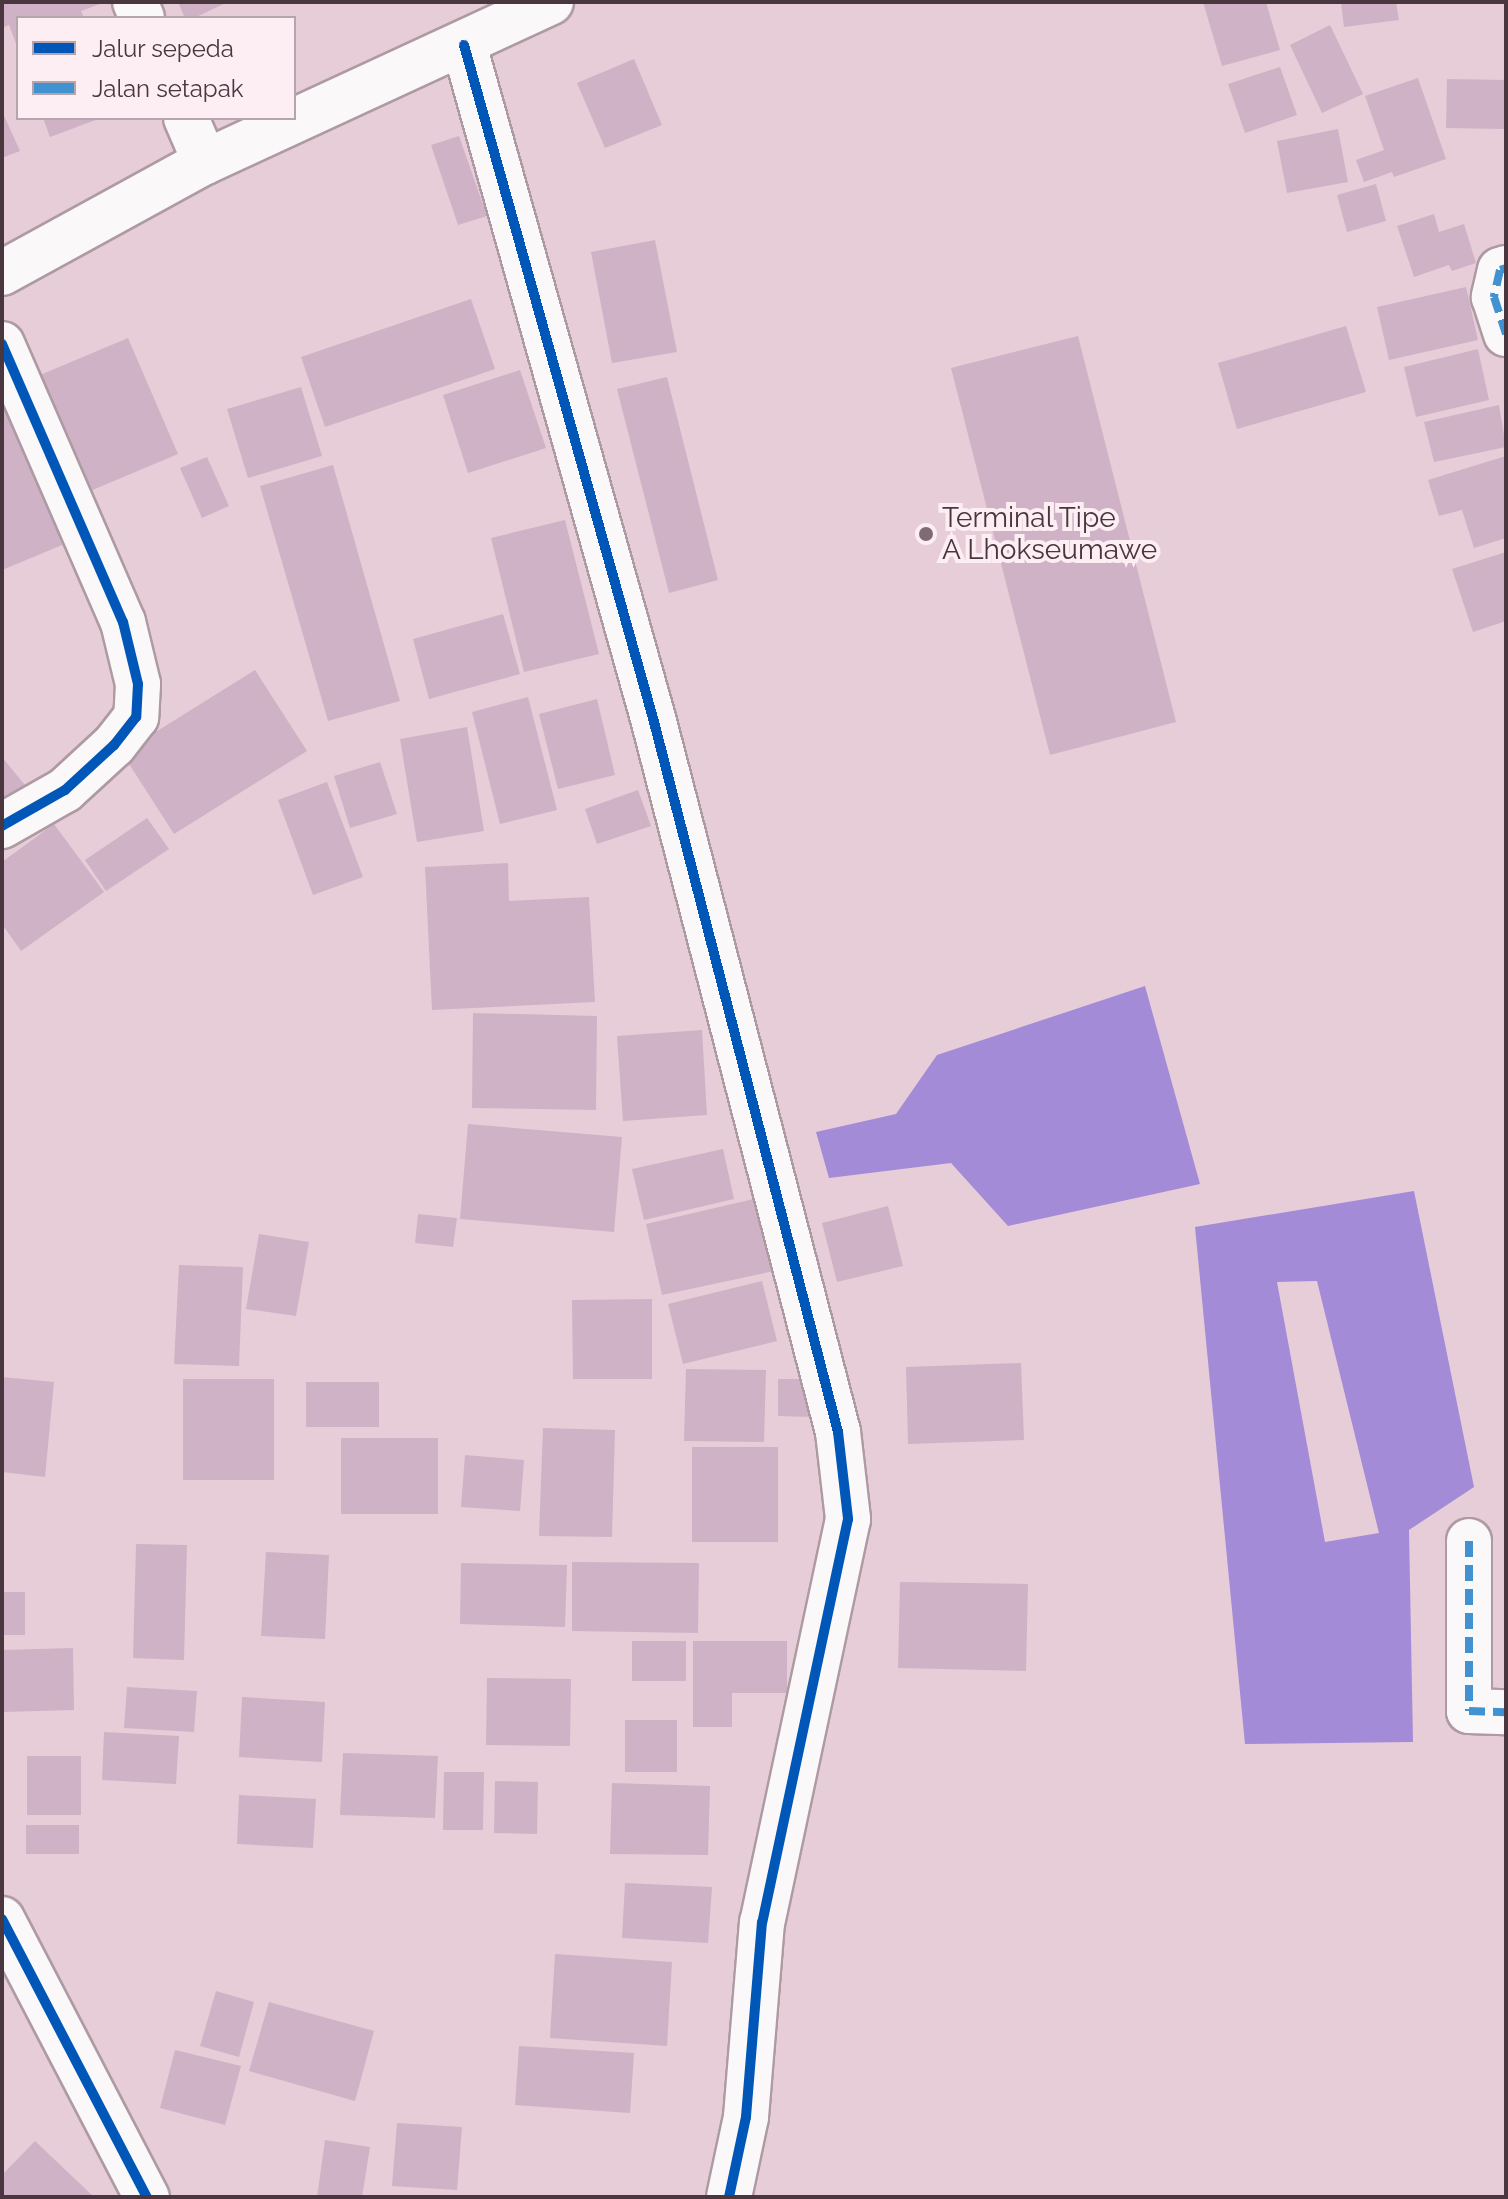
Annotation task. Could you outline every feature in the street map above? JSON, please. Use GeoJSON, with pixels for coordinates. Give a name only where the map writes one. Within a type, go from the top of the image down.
{"type":"FeatureCollection","features":[{"type":"Feature","properties":{"kind":"street"},"geometry":{"type":"LineString","coordinates":[[2,273],[205,162],[464,45],[551,2]]}},
{"type":"Feature","properties":{"kind":"street"},"geometry":{"type":"LineString","coordinates":[[464,45],[654,722],[838,1432],[848,1519],[762,1922],[746,2117],[729,2197]]}},
{"type":"Feature","properties":{"kind":"street"},"geometry":{"type":"LineString","coordinates":[[187,120],[205,162]]}},
{"type":"Feature","properties":{"kind":"street"},"geometry":{"type":"LineString","coordinates":[[1506,268],[1500,270],[1494,297],[1506,334]]}},
{"type":"Feature","properties":{"kind":"street"},"geometry":{"type":"LineString","coordinates":[[2,344],[123,622],[138,684],[136,717],[114,745],[65,790],[2,826]]}},
{"type":"Feature","properties":{"kind":"street"},"geometry":{"type":"LineString","coordinates":[[1469,1541],[1469,1711],[1506,1712]]}},
{"type":"Feature","properties":{"kind":"street"},"geometry":{"type":"LineString","coordinates":[[2,1919],[147,2197]]}},
{"type":"Feature","properties":{"kind":"shaded area"},"geometry":{"type":"Polygon","coordinates":[[[1145,986],[1200,1184],[1008,1226],[951,1163],[829,1178],[816,1132],[896,1114],[937,1055],[1145,986]]]}},
{"type":"Feature","properties":{"kind":"shaded area"},"geometry":{"type":"Polygon","coordinates":[[[1414,1191],[1474,1487],[1409,1530],[1413,1742],[1245,1744],[1195,1227],[1414,1191]],[[1317,1281],[1277,1282],[1325,1542],[1379,1533],[1317,1281]]]}},
{"type":"Feature","properties":{"kind":"building"},"geometry":{"type":"Polygon","coordinates":[[[2,2],[105,2],[81,11],[83,16],[16,16],[16,44],[9,25],[2,28],[2,2]]]}},
{"type":"Feature","properties":{"kind":"building"},"geometry":{"type":"Polygon","coordinates":[[[178,2],[228,2],[198,16],[184,16],[178,2]]]}},
{"type":"Feature","properties":{"kind":"building"},"geometry":{"type":"Polygon","coordinates":[[[1203,2],[1266,2],[1280,50],[1222,66],[1203,2]]]}},
{"type":"Feature","properties":{"kind":"building"},"geometry":{"type":"Polygon","coordinates":[[[1341,2],[1396,2],[1399,20],[1344,27],[1341,2]]]}},
{"type":"Feature","properties":{"kind":"building"},"geometry":{"type":"Polygon","coordinates":[[[1330,25],[1363,94],[1322,113],[1290,45],[1330,25]]]}},
{"type":"Feature","properties":{"kind":"building"},"geometry":{"type":"Polygon","coordinates":[[[634,59],[662,125],[605,148],[577,83],[634,59]]]}},
{"type":"Feature","properties":{"kind":"building"},"geometry":{"type":"Polygon","coordinates":[[[1280,67],[1297,115],[1245,133],[1228,84],[1280,67]]]}},
{"type":"Feature","properties":{"kind":"building"},"geometry":{"type":"Polygon","coordinates":[[[1418,78],[1446,159],[1394,177],[1392,172],[1364,182],[1356,160],[1384,150],[1365,96],[1418,78]]]}},
{"type":"Feature","properties":{"kind":"building"},"geometry":{"type":"Polygon","coordinates":[[[1447,79],[1505,80],[1504,129],[1446,128],[1447,79]]]}},
{"type":"Feature","properties":{"kind":"building"},"geometry":{"type":"Polygon","coordinates":[[[2,111],[20,151],[2,158],[2,111]]]}},
{"type":"Feature","properties":{"kind":"building"},"geometry":{"type":"Polygon","coordinates":[[[44,120],[96,120],[50,137],[44,120]]]}},
{"type":"Feature","properties":{"kind":"building"},"geometry":{"type":"Polygon","coordinates":[[[1338,129],[1348,182],[1287,193],[1277,141],[1338,129]]]}},
{"type":"Feature","properties":{"kind":"building"},"geometry":{"type":"Polygon","coordinates":[[[459,136],[487,216],[458,225],[431,145],[459,136]]]}},
{"type":"Feature","properties":{"kind":"building"},"geometry":{"type":"Polygon","coordinates":[[[1376,184],[1386,221],[1347,232],[1337,195],[1376,184]]]}},
{"type":"Feature","properties":{"kind":"building"},"geometry":{"type":"Polygon","coordinates":[[[1434,214],[1439,232],[1464,224],[1476,263],[1452,271],[1449,265],[1414,277],[1397,226],[1434,214]]]}},
{"type":"Feature","properties":{"kind":"building"},"geometry":{"type":"Polygon","coordinates":[[[655,240],[677,352],[612,363],[591,252],[655,240]]]}},
{"type":"Feature","properties":{"kind":"building"},"geometry":{"type":"Polygon","coordinates":[[[1466,287],[1478,340],[1389,360],[1377,307],[1466,287]]]}},
{"type":"Feature","properties":{"kind":"building"},"geometry":{"type":"Polygon","coordinates":[[[471,299],[495,369],[325,427],[301,357],[471,299]]]}},
{"type":"Feature","properties":{"kind":"building"},"geometry":{"type":"Polygon","coordinates":[[[1346,326],[1366,392],[1237,429],[1218,363],[1346,326]]]}},
{"type":"Feature","properties":{"kind":"building"},"geometry":{"type":"Polygon","coordinates":[[[1078,336],[1176,722],[1050,755],[951,368],[1078,336]]]}},
{"type":"Feature","properties":{"kind":"building"},"geometry":{"type":"Polygon","coordinates":[[[128,338],[178,454],[83,494],[33,378],[128,338]]]}},
{"type":"Feature","properties":{"kind":"building"},"geometry":{"type":"Polygon","coordinates":[[[1478,349],[1489,400],[1416,417],[1404,367],[1478,349]]]}},
{"type":"Feature","properties":{"kind":"building"},"geometry":{"type":"Polygon","coordinates":[[[520,370],[546,448],[468,473],[443,395],[520,370]]]}},
{"type":"Feature","properties":{"kind":"building"},"geometry":{"type":"Polygon","coordinates":[[[667,377],[718,580],[669,593],[617,389],[667,377]]]}},
{"type":"Feature","properties":{"kind":"building"},"geometry":{"type":"Polygon","coordinates":[[[301,387],[322,456],[248,478],[227,409],[301,387]]]}},
{"type":"Feature","properties":{"kind":"building"},"geometry":{"type":"Polygon","coordinates":[[[2,396],[67,543],[2,570],[2,396]]]}},
{"type":"Feature","properties":{"kind":"building"},"geometry":{"type":"Polygon","coordinates":[[[1499,405],[1506,447],[1434,462],[1424,422],[1499,405]]]}},
{"type":"Feature","properties":{"kind":"building"},"geometry":{"type":"Polygon","coordinates":[[[1506,456],[1506,538],[1474,548],[1462,510],[1439,516],[1428,480],[1506,456]]]}},
{"type":"Feature","properties":{"kind":"building"},"geometry":{"type":"Polygon","coordinates":[[[207,457],[229,506],[202,518],[180,468],[207,457]]]}},
{"type":"Feature","properties":{"kind":"building"},"geometry":{"type":"Polygon","coordinates":[[[333,465],[400,701],[328,721],[260,486],[333,465]]]}},
{"type":"Feature","properties":{"kind":"building"},"geometry":{"type":"Polygon","coordinates":[[[565,520],[599,654],[524,672],[491,538],[565,520]]]}},
{"type":"Feature","properties":{"kind":"building"},"geometry":{"type":"Polygon","coordinates":[[[1506,552],[1506,621],[1473,632],[1452,569],[1506,552]]]}},
{"type":"Feature","properties":{"kind":"building"},"geometry":{"type":"Polygon","coordinates":[[[503,614],[520,674],[429,699],[413,639],[503,614]]]}},
{"type":"Feature","properties":{"kind":"building"},"geometry":{"type":"Polygon","coordinates":[[[255,670],[307,751],[174,834],[122,753],[255,670]]]}},
{"type":"Feature","properties":{"kind":"building"},"geometry":{"type":"Polygon","coordinates":[[[528,697],[557,810],[500,824],[472,712],[528,697]]]}},
{"type":"Feature","properties":{"kind":"building"},"geometry":{"type":"Polygon","coordinates":[[[597,699],[615,775],[558,789],[539,714],[597,699]]]}},
{"type":"Feature","properties":{"kind":"building"},"geometry":{"type":"Polygon","coordinates":[[[467,727],[484,831],[417,842],[400,739],[467,727]]]}},
{"type":"Feature","properties":{"kind":"building"},"geometry":{"type":"Polygon","coordinates":[[[2,757],[29,790],[2,811],[2,757]]]}},
{"type":"Feature","properties":{"kind":"building"},"geometry":{"type":"Polygon","coordinates":[[[380,762],[397,814],[350,828],[334,776],[380,762]]]}},
{"type":"Feature","properties":{"kind":"building"},"geometry":{"type":"Polygon","coordinates":[[[327,782],[363,877],[313,895],[278,800],[327,782]]]}},
{"type":"Feature","properties":{"kind":"building"},"geometry":{"type":"Polygon","coordinates":[[[638,790],[651,826],[597,844],[585,809],[638,790]]]}},
{"type":"Feature","properties":{"kind":"building"},"geometry":{"type":"Polygon","coordinates":[[[147,818],[169,849],[106,891],[85,860],[147,818]]]}},
{"type":"Feature","properties":{"kind":"building"},"geometry":{"type":"Polygon","coordinates":[[[54,824],[104,892],[21,951],[2,924],[2,862],[54,824]]]}},
{"type":"Feature","properties":{"kind":"building"},"geometry":{"type":"Polygon","coordinates":[[[508,863],[509,901],[589,897],[595,1002],[432,1010],[425,867],[508,863]]]}},
{"type":"Feature","properties":{"kind":"building"},"geometry":{"type":"Polygon","coordinates":[[[473,1013],[597,1016],[596,1110],[472,1108],[473,1013]]]}},
{"type":"Feature","properties":{"kind":"building"},"geometry":{"type":"Polygon","coordinates":[[[702,1030],[707,1115],[623,1121],[617,1036],[702,1030]]]}},
{"type":"Feature","properties":{"kind":"building"},"geometry":{"type":"Polygon","coordinates":[[[468,1124],[622,1137],[614,1232],[460,1219],[468,1124]]]}},
{"type":"Feature","properties":{"kind":"building"},"geometry":{"type":"Polygon","coordinates":[[[723,1149],[734,1199],[644,1220],[632,1169],[723,1149]]]}},
{"type":"Feature","properties":{"kind":"building"},"geometry":{"type":"Polygon","coordinates":[[[758,1198],[774,1271],[662,1295],[646,1224],[758,1198]]]}},
{"type":"Feature","properties":{"kind":"building"},"geometry":{"type":"Polygon","coordinates":[[[888,1206],[903,1266],[837,1282],[822,1223],[888,1206]]]}},
{"type":"Feature","properties":{"kind":"building"},"geometry":{"type":"Polygon","coordinates":[[[418,1214],[457,1218],[453,1247],[415,1243],[418,1214]]]}},
{"type":"Feature","properties":{"kind":"building"},"geometry":{"type":"Polygon","coordinates":[[[259,1234],[309,1242],[296,1316],[246,1309],[259,1234]]]}},
{"type":"Feature","properties":{"kind":"building"},"geometry":{"type":"Polygon","coordinates":[[[179,1265],[243,1267],[239,1366],[174,1364],[179,1265]]]}},
{"type":"Feature","properties":{"kind":"building"},"geometry":{"type":"Polygon","coordinates":[[[762,1281],[777,1341],[683,1364],[668,1304],[762,1281]]]}},
{"type":"Feature","properties":{"kind":"building"},"geometry":{"type":"Polygon","coordinates":[[[652,1299],[652,1379],[573,1379],[572,1300],[652,1299]]]}},
{"type":"Feature","properties":{"kind":"building"},"geometry":{"type":"Polygon","coordinates":[[[1021,1363],[1024,1440],[908,1444],[906,1367],[1021,1363]]]}},
{"type":"Feature","properties":{"kind":"building"},"geometry":{"type":"Polygon","coordinates":[[[686,1369],[766,1370],[764,1442],[684,1441],[686,1369]]]}},
{"type":"Feature","properties":{"kind":"building"},"geometry":{"type":"Polygon","coordinates":[[[2,1377],[54,1382],[45,1477],[2,1472],[2,1377]]]}},
{"type":"Feature","properties":{"kind":"building"},"geometry":{"type":"Polygon","coordinates":[[[183,1379],[274,1379],[274,1480],[183,1480],[183,1379]]]}},
{"type":"Feature","properties":{"kind":"building"},"geometry":{"type":"Polygon","coordinates":[[[778,1379],[812,1379],[812,1417],[778,1416],[778,1379]]]}},
{"type":"Feature","properties":{"kind":"building"},"geometry":{"type":"Polygon","coordinates":[[[306,1382],[379,1382],[379,1427],[306,1427],[306,1382]]]}},
{"type":"Feature","properties":{"kind":"building"},"geometry":{"type":"Polygon","coordinates":[[[543,1428],[615,1430],[612,1537],[539,1536],[543,1428]]]}},
{"type":"Feature","properties":{"kind":"building"},"geometry":{"type":"Polygon","coordinates":[[[341,1438],[438,1438],[438,1514],[341,1514],[341,1438]]]}},
{"type":"Feature","properties":{"kind":"building"},"geometry":{"type":"Polygon","coordinates":[[[692,1447],[778,1447],[778,1542],[692,1542],[692,1447]]]}},
{"type":"Feature","properties":{"kind":"building"},"geometry":{"type":"Polygon","coordinates":[[[465,1455],[524,1460],[520,1511],[461,1507],[465,1455]]]}},
{"type":"Feature","properties":{"kind":"building"},"geometry":{"type":"Polygon","coordinates":[[[136,1544],[187,1545],[184,1660],[133,1658],[136,1544]]]}},
{"type":"Feature","properties":{"kind":"building"},"geometry":{"type":"Polygon","coordinates":[[[266,1552],[329,1555],[325,1639],[261,1636],[266,1552]]]}},
{"type":"Feature","properties":{"kind":"building"},"geometry":{"type":"Polygon","coordinates":[[[572,1562],[699,1563],[698,1633],[572,1631],[572,1562]]]}},
{"type":"Feature","properties":{"kind":"building"},"geometry":{"type":"Polygon","coordinates":[[[461,1563],[567,1565],[565,1627],[460,1624],[461,1563]]]}},
{"type":"Feature","properties":{"kind":"building"},"geometry":{"type":"Polygon","coordinates":[[[900,1582],[1028,1584],[1026,1671],[898,1668],[900,1582]]]}},
{"type":"Feature","properties":{"kind":"building"},"geometry":{"type":"Polygon","coordinates":[[[2,1592],[25,1592],[25,1635],[2,1635],[2,1592]]]}},
{"type":"Feature","properties":{"kind":"building"},"geometry":{"type":"Polygon","coordinates":[[[632,1641],[686,1641],[686,1681],[632,1681],[632,1641]]]}},
{"type":"Feature","properties":{"kind":"building"},"geometry":{"type":"Polygon","coordinates":[[[693,1641],[787,1641],[787,1693],[732,1693],[732,1727],[693,1727],[693,1641]]]}},
{"type":"Feature","properties":{"kind":"building"},"geometry":{"type":"Polygon","coordinates":[[[73,1648],[74,1710],[2,1712],[2,1650],[73,1648]]]}},
{"type":"Feature","properties":{"kind":"building"},"geometry":{"type":"Polygon","coordinates":[[[487,1678],[571,1679],[570,1746],[486,1745],[487,1678]]]}},
{"type":"Feature","properties":{"kind":"building"},"geometry":{"type":"Polygon","coordinates":[[[127,1687],[197,1691],[194,1732],[124,1728],[127,1687]]]}},
{"type":"Feature","properties":{"kind":"building"},"geometry":{"type":"Polygon","coordinates":[[[242,1697],[325,1702],[322,1762],[239,1757],[242,1697]]]}},
{"type":"Feature","properties":{"kind":"building"},"geometry":{"type":"Polygon","coordinates":[[[625,1720],[677,1720],[677,1772],[625,1772],[625,1720]]]}},
{"type":"Feature","properties":{"kind":"building"},"geometry":{"type":"Polygon","coordinates":[[[104,1732],[179,1736],[176,1784],[102,1780],[104,1732]]]}},
{"type":"Feature","properties":{"kind":"building"},"geometry":{"type":"Polygon","coordinates":[[[343,1753],[438,1756],[435,1818],[340,1815],[343,1753]]]}},
{"type":"Feature","properties":{"kind":"building"},"geometry":{"type":"Polygon","coordinates":[[[27,1756],[81,1756],[81,1815],[27,1815],[27,1756]]]}},
{"type":"Feature","properties":{"kind":"building"},"geometry":{"type":"Polygon","coordinates":[[[444,1772],[484,1772],[483,1830],[443,1830],[444,1772]]]}},
{"type":"Feature","properties":{"kind":"building"},"geometry":{"type":"Polygon","coordinates":[[[495,1781],[538,1782],[537,1834],[494,1833],[495,1781]]]}},
{"type":"Feature","properties":{"kind":"building"},"geometry":{"type":"Polygon","coordinates":[[[612,1783],[710,1786],[708,1855],[610,1854],[612,1783]]]}},
{"type":"Feature","properties":{"kind":"building"},"geometry":{"type":"Polygon","coordinates":[[[239,1795],[316,1799],[313,1848],[237,1844],[239,1795]]]}},
{"type":"Feature","properties":{"kind":"building"},"geometry":{"type":"Polygon","coordinates":[[[26,1825],[79,1825],[79,1854],[26,1854],[26,1825]]]}},
{"type":"Feature","properties":{"kind":"building"},"geometry":{"type":"Polygon","coordinates":[[[625,1883],[712,1887],[708,1943],[622,1938],[625,1883]]]}},
{"type":"Feature","properties":{"kind":"building"},"geometry":{"type":"Polygon","coordinates":[[[555,1954],[672,1962],[667,2046],[550,2038],[555,1954]]]}},
{"type":"Feature","properties":{"kind":"building"},"geometry":{"type":"Polygon","coordinates":[[[216,1991],[254,2002],[239,2057],[200,2046],[216,1991]]]}},
{"type":"Feature","properties":{"kind":"building"},"geometry":{"type":"Polygon","coordinates":[[[269,2002],[374,2031],[355,2101],[249,2071],[269,2002]]]}},
{"type":"Feature","properties":{"kind":"building"},"geometry":{"type":"Polygon","coordinates":[[[519,2046],[634,2053],[630,2113],[515,2105],[519,2046]]]}},
{"type":"Feature","properties":{"kind":"building"},"geometry":{"type":"Polygon","coordinates":[[[175,2050],[241,2066],[225,2125],[160,2108],[175,2050]]]}},
{"type":"Feature","properties":{"kind":"building"},"geometry":{"type":"Polygon","coordinates":[[[397,2123],[462,2127],[457,2190],[392,2186],[397,2123]]]}},
{"type":"Feature","properties":{"kind":"building"},"geometry":{"type":"Polygon","coordinates":[[[325,2140],[370,2147],[362,2197],[317,2197],[325,2140]]]}},
{"type":"Feature","properties":{"kind":"building"},"geometry":{"type":"Polygon","coordinates":[[[35,2141],[94,2197],[2,2197],[2,2175],[35,2141]]]}},
{"type":"Feature","properties":{"kind":"marked path"},"geometry":{"type":"LineString","coordinates":[[1506,268],[1500,270],[1494,297],[1506,334]]}},
{"type":"Feature","properties":{"kind":"marked path"},"geometry":{"type":"LineString","coordinates":[[1469,1541],[1469,1711],[1506,1712]]}},
{"type":"Feature","properties":{"kind":"cycle path"},"geometry":{"type":"LineString","coordinates":[[464,45],[654,722],[838,1432],[848,1519],[762,1922],[746,2117],[729,2197]]}},
{"type":"Feature","properties":{"kind":"cycle path"},"geometry":{"type":"LineString","coordinates":[[2,344],[123,622],[138,684],[136,717],[114,745],[65,790],[2,826]]}},
{"type":"Feature","properties":{"kind":"cycle path"},"geometry":{"type":"LineString","coordinates":[[2,1919],[147,2197]]}},
{"type":"Feature","properties":{"kind":"place","name":"Terminal Tipe A Lhokseumawe"},"geometry":{"type":"Point","coordinates":[926,534]}}]}
